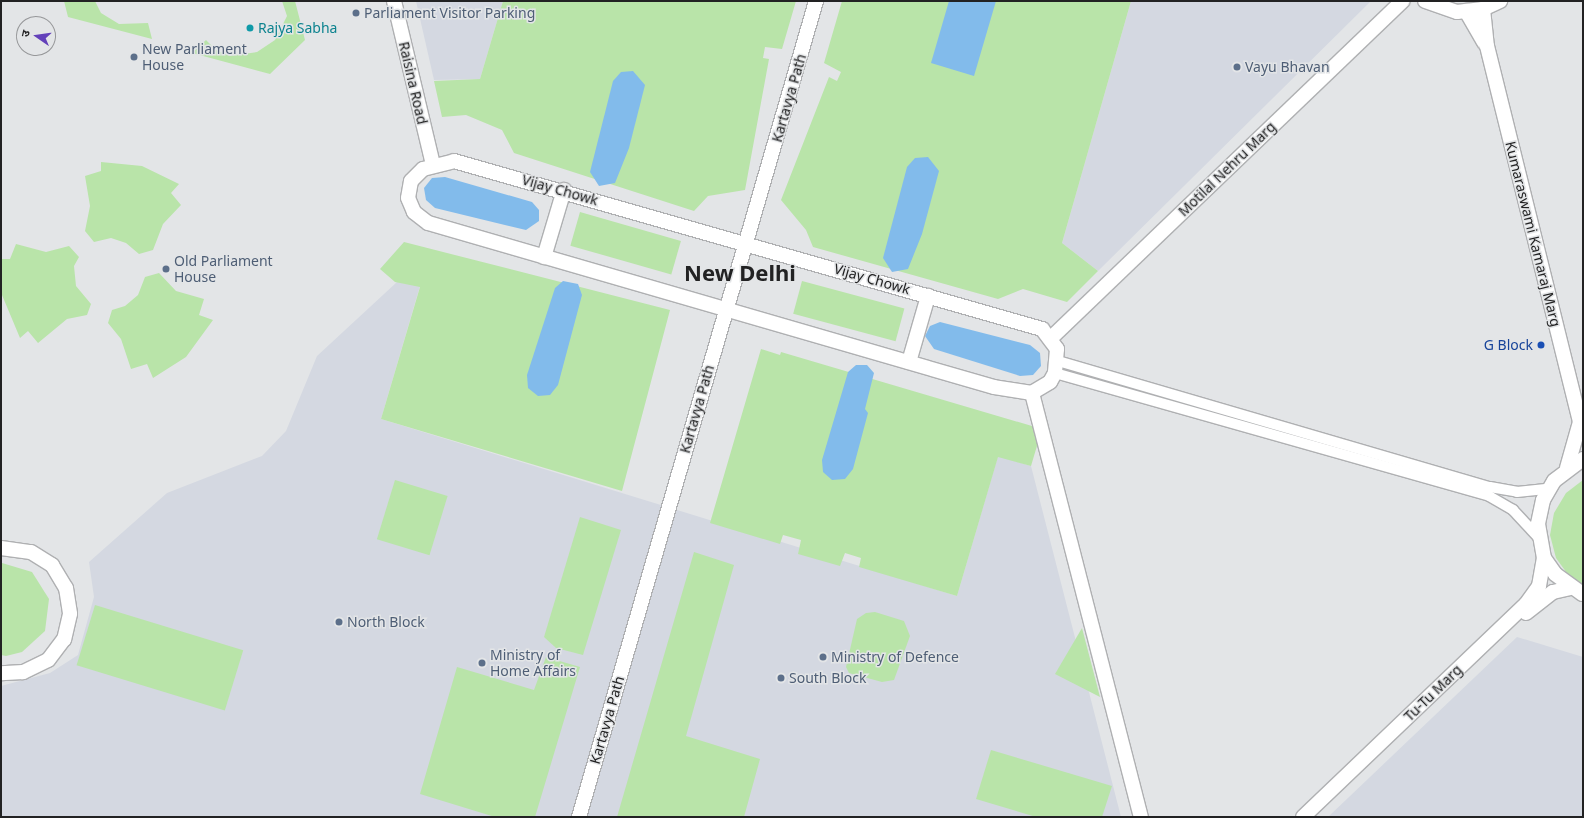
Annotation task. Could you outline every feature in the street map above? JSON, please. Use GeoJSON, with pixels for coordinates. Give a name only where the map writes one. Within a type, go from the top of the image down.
{"type":"FeatureCollection","features":[{"type":"Feature","properties":{"kind":"main road","name":"Raisina Road"},"geometry":{"type":"LineString","coordinates":[[394,1],[433,165]]}},
{"type":"Feature","properties":{"kind":"main road","name":"Kartavya Path"},"geometry":{"type":"LineString","coordinates":[[579,817],[726,309],[747,243],[816,1]]}},
{"type":"Feature","properties":{"kind":"main road","name":"Motilal Nehru Marg"},"geometry":{"type":"LineString","coordinates":[[1051,338],[1403,1]]}},
{"type":"Feature","properties":{"kind":"main road"},"geometry":{"type":"LineString","coordinates":[[1425,1],[1441,9],[1466,11],[1483,9],[1500,1]]}},
{"type":"Feature","properties":{"kind":"main road","name":"Kumaraswami Kamaraj Marg"},"geometry":{"type":"LineString","coordinates":[[1483,9],[1487,46],[1581,423],[1567,468]]}},
{"type":"Feature","properties":{"kind":"main road","name":"Kumaraswami Kamaraj Marg"},"geometry":{"type":"LineString","coordinates":[[1466,11],[1487,46]]}},
{"type":"Feature","properties":{"kind":"main road","name":"Vijay Chowk"},"geometry":{"type":"LineString","coordinates":[[1032,393],[994,387],[544,257],[420,218],[408,198],[411,180],[422,169],[433,165],[454,161],[564,190],[1042,329],[1051,338]]}},
{"type":"Feature","properties":{"kind":"main road"},"geometry":{"type":"LineString","coordinates":[[544,257],[564,190]]}},
{"type":"Feature","properties":{"kind":"main road"},"geometry":{"type":"LineString","coordinates":[[909,362],[928,296]]}},
{"type":"Feature","properties":{"kind":"main road"},"geometry":{"type":"LineString","coordinates":[[1051,338],[1057,367],[1050,382],[1032,393],[1141,817]]}},
{"type":"Feature","properties":{"kind":"main road"},"geometry":{"type":"LineString","coordinates":[[1583,459],[1567,468],[1548,488],[1539,512],[1538,537],[1544,558],[1555,574],[1570,588],[1583,594]]}},
{"type":"Feature","properties":{"kind":"main road"},"geometry":{"type":"LineString","coordinates":[[1,548],[31,552],[52,565],[66,588],[70,614],[64,639],[48,660],[23,672],[1,673]]}},
{"type":"Feature","properties":{"kind":"main road","name":"Tu-Tu Marg"},"geometry":{"type":"LineString","coordinates":[[1303,817],[1526,604],[1539,586],[1544,558]]}},
{"type":"Feature","properties":{"kind":"main road","name":"Tu-Tu Marg"},"geometry":{"type":"LineString","coordinates":[[1313,817],[1538,602],[1552,592],[1570,588]]}},
{"type":"Feature","properties":{"kind":"street"},"geometry":{"type":"LineString","coordinates":[[1057,367],[1490,487],[1517,492],[1548,488]]}},
{"type":"Feature","properties":{"kind":"street"},"geometry":{"type":"LineString","coordinates":[[1057,367],[1489,496],[1513,510],[1538,537]]}},
{"type":"Feature","properties":{"kind":"shaded area"},"geometry":{"type":"Polygon","coordinates":[[[416,1],[503,1],[480,79],[434,80],[416,1]]]}},
{"type":"Feature","properties":{"kind":"shaded area"},"geometry":{"type":"Polygon","coordinates":[[[1131,1],[1371,1],[1098,271],[1062,243],[1131,1]]]}},
{"type":"Feature","properties":{"kind":"shaded area"},"geometry":{"type":"Polygon","coordinates":[[[397,282],[420,286],[381,419],[957,596],[998,456],[1031,466],[1121,817],[1,817],[1,686],[50,673],[78,655],[94,597],[89,562],[167,493],[262,456],[286,431],[317,356],[397,282]]]}},
{"type":"Feature","properties":{"kind":"shaded area"},"geometry":{"type":"Polygon","coordinates":[[[1517,637],[1583,657],[1583,817],[1328,817],[1517,637]]]}},
{"type":"Feature","properties":{"kind":"green space"},"geometry":{"type":"Polygon","coordinates":[[[64,1],[95,1],[101,13],[119,24],[148,23],[152,39],[68,17],[64,1]]]}},
{"type":"Feature","properties":{"kind":"green space"},"geometry":{"type":"Polygon","coordinates":[[[282,1],[295,1],[305,40],[270,74],[192,53],[206,40],[216,50],[230,56],[257,52],[275,40],[287,16],[282,1]]]}},
{"type":"Feature","properties":{"kind":"green space"},"geometry":{"type":"Polygon","coordinates":[[[503,1],[796,1],[782,49],[765,47],[763,58],[769,59],[745,190],[708,196],[694,211],[514,153],[502,130],[466,115],[442,117],[434,81],[480,79],[503,1]]]}},
{"type":"Feature","properties":{"kind":"green space"},"geometry":{"type":"Polygon","coordinates":[[[842,1],[1131,1],[1062,243],[1098,271],[1067,302],[1023,289],[998,299],[813,247],[806,230],[781,200],[829,77],[837,81],[841,72],[824,63],[842,1]]]}},
{"type":"Feature","properties":{"kind":"green space"},"geometry":{"type":"Polygon","coordinates":[[[101,162],[142,166],[179,184],[171,193],[181,205],[163,224],[153,250],[139,254],[126,243],[111,238],[94,242],[85,231],[90,206],[85,176],[101,171],[101,162]]]}},
{"type":"Feature","properties":{"kind":"green space"},"geometry":{"type":"Polygon","coordinates":[[[580,212],[681,241],[671,275],[570,246],[580,212]]]}},
{"type":"Feature","properties":{"kind":"green space"},"geometry":{"type":"Polygon","coordinates":[[[404,242],[670,310],[622,491],[381,419],[420,287],[395,282],[380,269],[404,242]]]}},
{"type":"Feature","properties":{"kind":"green space"},"geometry":{"type":"Polygon","coordinates":[[[16,244],[46,252],[69,246],[79,257],[74,266],[76,286],[91,304],[87,315],[67,319],[38,343],[28,331],[20,338],[2,295],[1,259],[10,259],[16,244]]]}},
{"type":"Feature","properties":{"kind":"green space"},"geometry":{"type":"Polygon","coordinates":[[[159,273],[176,291],[204,299],[199,315],[213,320],[186,357],[153,378],[147,364],[131,369],[121,339],[108,323],[112,310],[125,306],[138,295],[145,277],[159,273]]]}},
{"type":"Feature","properties":{"kind":"green space"},"geometry":{"type":"Polygon","coordinates":[[[802,281],[904,308],[896,341],[793,314],[802,281]]]}},
{"type":"Feature","properties":{"kind":"green space"},"geometry":{"type":"Polygon","coordinates":[[[761,349],[780,355],[781,352],[1042,429],[1031,466],[998,457],[957,596],[859,567],[861,558],[845,553],[840,566],[798,554],[801,540],[783,535],[780,544],[710,523],[761,349]]]}},
{"type":"Feature","properties":{"kind":"green space"},"geometry":{"type":"Polygon","coordinates":[[[395,480],[448,496],[429,555],[377,539],[395,480]]]}},
{"type":"Feature","properties":{"kind":"green space"},"geometry":{"type":"Polygon","coordinates":[[[1583,480],[1583,584],[1569,576],[1556,558],[1550,535],[1554,513],[1566,493],[1583,480]]]}},
{"type":"Feature","properties":{"kind":"green space"},"geometry":{"type":"Polygon","coordinates":[[[580,517],[621,530],[583,655],[556,648],[544,637],[580,517]]]}},
{"type":"Feature","properties":{"kind":"green space"},"geometry":{"type":"Polygon","coordinates":[[[694,552],[734,565],[686,736],[760,759],[744,817],[617,817],[694,552]]]}},
{"type":"Feature","properties":{"kind":"green space"},"geometry":{"type":"Polygon","coordinates":[[[2,563],[32,572],[49,599],[45,631],[22,652],[6,656],[1,655],[2,563]]]}},
{"type":"Feature","properties":{"kind":"green space"},"geometry":{"type":"Polygon","coordinates":[[[95,605],[243,650],[225,711],[77,665],[95,605]]]}},
{"type":"Feature","properties":{"kind":"green space"},"geometry":{"type":"Polygon","coordinates":[[[875,612],[904,621],[910,636],[894,680],[882,682],[849,673],[846,667],[857,619],[866,613],[875,612]]]}},
{"type":"Feature","properties":{"kind":"green space"},"geometry":{"type":"Polygon","coordinates":[[[1082,628],[1100,697],[1055,674],[1082,628]]]}},
{"type":"Feature","properties":{"kind":"green space"},"geometry":{"type":"Polygon","coordinates":[[[546,657],[580,667],[535,817],[495,817],[420,794],[457,667],[534,690],[546,657]]]}},
{"type":"Feature","properties":{"kind":"green space"},"geometry":{"type":"Polygon","coordinates":[[[991,750],[1112,786],[1102,817],[1036,817],[976,799],[991,750]]]}},
{"type":"Feature","properties":{"kind":"water"},"geometry":{"type":"Polygon","coordinates":[[[949,1],[996,1],[974,76],[931,63],[949,1]]]}},
{"type":"Feature","properties":{"kind":"water"},"geometry":{"type":"Polygon","coordinates":[[[633,71],[645,85],[629,148],[615,183],[599,186],[590,172],[613,81],[621,72],[633,71]]]}},
{"type":"Feature","properties":{"kind":"water"},"geometry":{"type":"Polygon","coordinates":[[[928,157],[939,171],[922,234],[908,269],[892,272],[883,258],[907,167],[915,158],[928,157]]]}},
{"type":"Feature","properties":{"kind":"water"},"geometry":{"type":"Polygon","coordinates":[[[445,177],[532,202],[539,210],[539,221],[526,230],[435,208],[426,200],[424,188],[432,178],[445,177]]]}},
{"type":"Feature","properties":{"kind":"water"},"geometry":{"type":"Polygon","coordinates":[[[563,281],[578,284],[582,295],[558,385],[550,395],[538,396],[528,388],[527,375],[555,288],[563,281]]]}},
{"type":"Feature","properties":{"kind":"water"},"geometry":{"type":"Polygon","coordinates":[[[940,322],[1030,345],[1040,353],[1041,366],[1033,375],[1020,376],[934,349],[925,336],[930,326],[940,322]]]}},
{"type":"Feature","properties":{"kind":"water"},"geometry":{"type":"Polygon","coordinates":[[[856,365],[867,365],[874,373],[865,409],[868,413],[853,469],[845,479],[832,480],[823,472],[822,460],[848,372],[856,365]]]}},
{"type":"Feature","properties":{"kind":"place","name":"Parliament Visitor Parking"},"geometry":{"type":"Point","coordinates":[356,13]}},
{"type":"Feature","properties":{"kind":"place","name":"Rajya Sabha"},"geometry":{"type":"Point","coordinates":[250,28]}},
{"type":"Feature","properties":{"kind":"place","name":"New Parliament House"},"geometry":{"type":"Point","coordinates":[134,57]}},
{"type":"Feature","properties":{"kind":"place","name":"Vayu Bhavan"},"geometry":{"type":"Point","coordinates":[1237,67]}},
{"type":"Feature","properties":{"kind":"place","name":"Old Parliament House"},"geometry":{"type":"Point","coordinates":[166,269]}},
{"type":"Feature","properties":{"kind":"place","name":"G Block"},"geometry":{"type":"Point","coordinates":[1541,345]}},
{"type":"Feature","properties":{"kind":"place","name":"North Block"},"geometry":{"type":"Point","coordinates":[339,622]}},
{"type":"Feature","properties":{"kind":"place","name":"Ministry of Defence"},"geometry":{"type":"Point","coordinates":[823,657]}},
{"type":"Feature","properties":{"kind":"place","name":"Ministry of Home Affairs"},"geometry":{"type":"Point","coordinates":[482,663]}},
{"type":"Feature","properties":{"kind":"place","name":"South Block"},"geometry":{"type":"Point","coordinates":[781,678]}},
{"type":"Feature","properties":{"kind":"district","name":"New Delhi"},"geometry":{"type":"Point","coordinates":[740,273]}}]}
